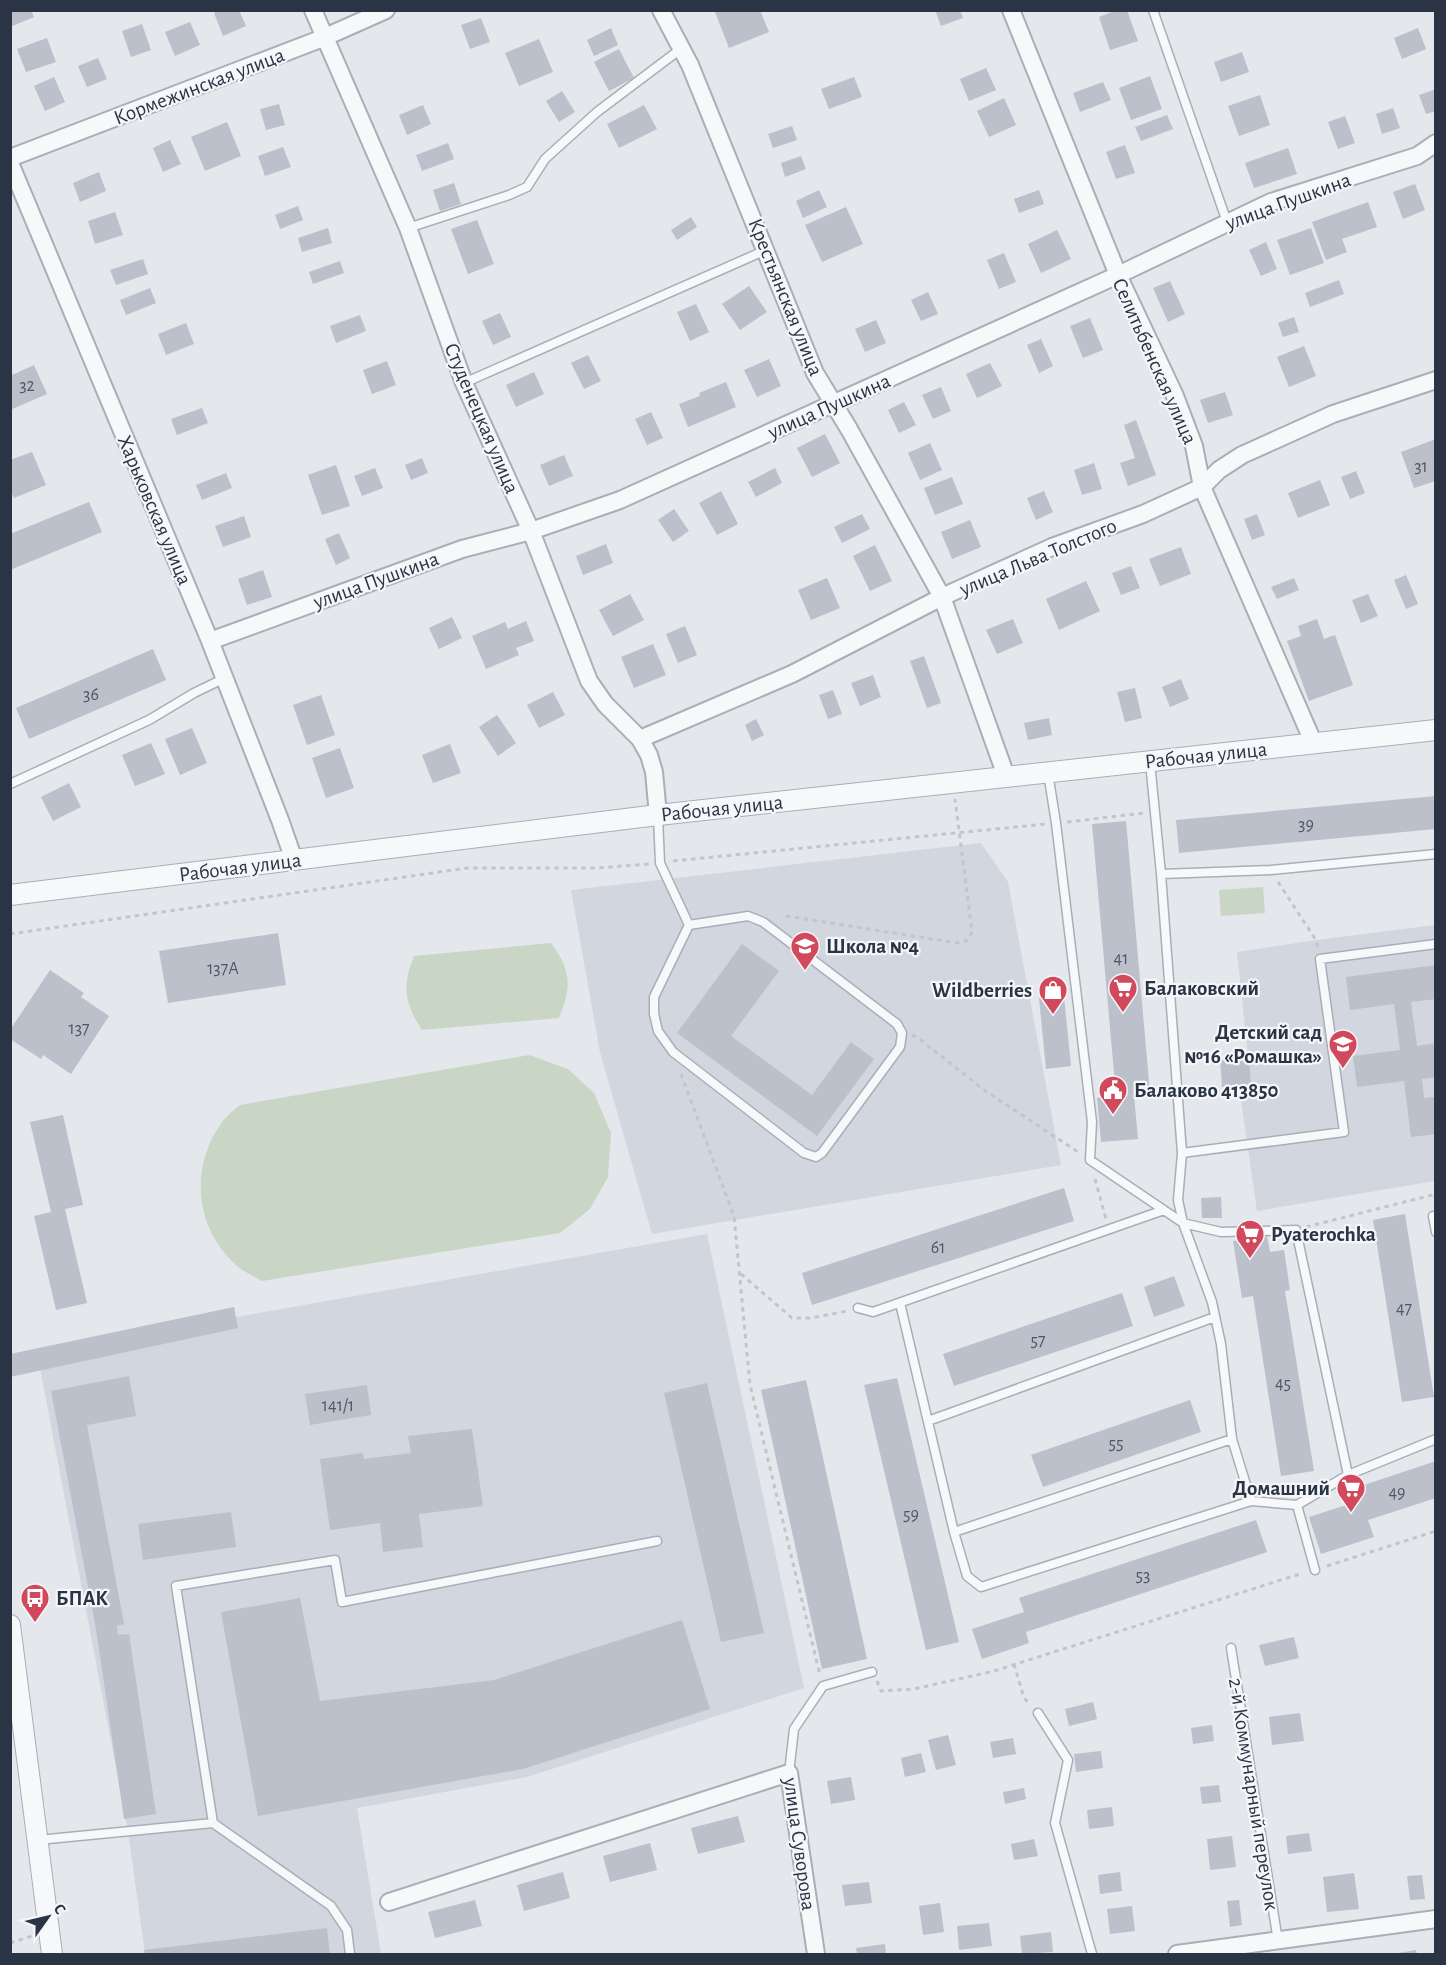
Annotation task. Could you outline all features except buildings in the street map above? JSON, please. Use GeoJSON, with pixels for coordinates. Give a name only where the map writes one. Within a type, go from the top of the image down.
{"type":"FeatureCollection","features":[{"type":"Feature","properties":{"kind":"street","name":"Студенецкая улица"},"geometry":{"type":"LineString","coordinates":[[313,10],[323,38],[408,228],[464,383],[531,531],[589,681],[605,704],[640,739],[649,754],[654,772],[658,815]]}},
{"type":"Feature","properties":{"kind":"street","name":"Кормежинская улица"},"geometry":{"type":"LineString","coordinates":[[10,160],[323,38],[386,10]]}},
{"type":"Feature","properties":{"kind":"street","name":"Крестьянская улица"},"geometry":{"type":"LineString","coordinates":[[661,10],[690,65],[815,373],[849,429],[942,597],[1006,776]]}},
{"type":"Feature","properties":{"kind":"street","name":"Селитьбенская улица"},"geometry":{"type":"LineString","coordinates":[[1011,10],[1118,275],[1175,396],[1194,446],[1202,487],[1314,744]]}},
{"type":"Feature","properties":{"kind":"street","name":"улица Пушкина"},"geometry":{"type":"LineString","coordinates":[[210,641],[462,549],[531,531],[620,500],[1118,275],[1271,202],[1417,156],[1436,143]]}},
{"type":"Feature","properties":{"kind":"street","name":"Харьковская улица"},"geometry":{"type":"LineString","coordinates":[[10,160],[210,641],[294,860]]}},
{"type":"Feature","properties":{"kind":"street","name":"улица Льва Толстого"},"geometry":{"type":"LineString","coordinates":[[640,739],[792,674],[942,597],[1052,547],[1143,514],[1202,487],[1219,470],[1242,455],[1333,414],[1436,380]]}},
{"type":"Feature","properties":{"kind":"street","name":"Рабочая улица"},"geometry":{"type":"LineString","coordinates":[[10,895],[658,815],[1436,730]]}},
{"type":"Feature","properties":{"kind":"street"},"geometry":{"type":"LineString","coordinates":[[10,1625],[52,1954]]}},
{"type":"Feature","properties":{"kind":"street"},"geometry":{"type":"LineString","coordinates":[[389,1902],[789,1773]]}},
{"type":"Feature","properties":{"kind":"street","name":"улица Суворова"},"geometry":{"type":"LineString","coordinates":[[789,1773],[816,1954]]}},
{"type":"Feature","properties":{"kind":"street"},"geometry":{"type":"LineString","coordinates":[[1177,1954],[1436,1919]]}},
{"type":"Feature","properties":{"kind":"lane"},"geometry":{"type":"LineString","coordinates":[[1153,10],[1227,222]]}},
{"type":"Feature","properties":{"kind":"lane"},"geometry":{"type":"LineString","coordinates":[[408,228],[527,187],[545,159],[588,120],[681,48]]}},
{"type":"Feature","properties":{"kind":"lane"},"geometry":{"type":"LineString","coordinates":[[464,383],[767,250]]}},
{"type":"Feature","properties":{"kind":"lane"},"geometry":{"type":"LineString","coordinates":[[10,784],[149,720],[194,693],[225,678]]}},
{"type":"Feature","properties":{"kind":"lane"},"geometry":{"type":"LineString","coordinates":[[1150,762],[1161,874],[1182,1153],[1178,1200],[1183,1223],[1212,1302],[1221,1344],[1232,1439],[1251,1501]]}},
{"type":"Feature","properties":{"kind":"lane"},"geometry":{"type":"LineString","coordinates":[[1047,772],[1056,823],[1092,1122],[1090,1160],[1183,1223],[1221,1232],[1296,1230],[1348,1475]]}},
{"type":"Feature","properties":{"kind":"lane"},"geometry":{"type":"LineString","coordinates":[[658,815],[660,863],[688,925],[654,997],[654,1014],[658,1031],[673,1052],[804,1153],[816,1157],[822,1154],[900,1047],[902,1032],[897,1024],[763,922],[748,916],[688,925]]}},
{"type":"Feature","properties":{"kind":"lane"},"geometry":{"type":"LineString","coordinates":[[1161,874],[1271,870],[1436,854]]}},
{"type":"Feature","properties":{"kind":"lane"},"geometry":{"type":"LineString","coordinates":[[1182,1153],[1344,1132],[1320,959],[1436,944]]}},
{"type":"Feature","properties":{"kind":"lane"},"geometry":{"type":"LineString","coordinates":[[858,1308],[873,1312],[1164,1210]]}},
{"type":"Feature","properties":{"kind":"lane"},"geometry":{"type":"LineString","coordinates":[[1433,1216],[1436,1232]]}},
{"type":"Feature","properties":{"kind":"lane"},"geometry":{"type":"LineString","coordinates":[[900,1303],[966,1576],[981,1587],[1251,1501],[1297,1505],[1348,1475],[1436,1439]]}},
{"type":"Feature","properties":{"kind":"lane"},"geometry":{"type":"LineString","coordinates":[[928,1421],[1215,1317]]}},
{"type":"Feature","properties":{"kind":"lane"},"geometry":{"type":"LineString","coordinates":[[954,1532],[1232,1439]]}},
{"type":"Feature","properties":{"kind":"lane"},"geometry":{"type":"LineString","coordinates":[[1297,1505],[1315,1570]]}},
{"type":"Feature","properties":{"kind":"lane"},"geometry":{"type":"LineString","coordinates":[[213,1823],[176,1586],[335,1560],[342,1602],[657,1541]]}},
{"type":"Feature","properties":{"kind":"lane","name":"2-й Коммунарный переулок"},"geometry":{"type":"LineString","coordinates":[[1231,1648],[1278,1941]]}},
{"type":"Feature","properties":{"kind":"lane"},"geometry":{"type":"LineString","coordinates":[[823,1686],[872,1672]]}},
{"type":"Feature","properties":{"kind":"lane","name":"улица Суворова"},"geometry":{"type":"LineString","coordinates":[[789,1773],[794,1729],[823,1686]]}},
{"type":"Feature","properties":{"kind":"lane"},"geometry":{"type":"LineString","coordinates":[[1038,1713],[1068,1760],[1055,1823],[1092,1954]]}},
{"type":"Feature","properties":{"kind":"lane"},"geometry":{"type":"LineString","coordinates":[[37,1840],[213,1823],[331,1906],[346,1930],[350,1954]]}},
{"type":"Feature","properties":{"kind":"path"},"geometry":{"type":"LineString","coordinates":[[786,916],[957,943],[968,940],[972,933],[953,782]]}},
{"type":"Feature","properties":{"kind":"path"},"geometry":{"type":"LineString","coordinates":[[10,934],[467,868],[597,868],[660,863],[1155,812]]}},
{"type":"Feature","properties":{"kind":"path"},"geometry":{"type":"LineString","coordinates":[[1271,870],[1316,940],[1320,959]]}},
{"type":"Feature","properties":{"kind":"path"},"geometry":{"type":"LineString","coordinates":[[902,1032],[917,1037],[984,1090],[1090,1160],[1109,1229]]}},
{"type":"Feature","properties":{"kind":"path"},"geometry":{"type":"LineString","coordinates":[[673,1052],[734,1216],[750,1385],[823,1686]]}},
{"type":"Feature","properties":{"kind":"path"},"geometry":{"type":"LineString","coordinates":[[1296,1230],[1436,1194]]}},
{"type":"Feature","properties":{"kind":"path"},"geometry":{"type":"LineString","coordinates":[[740,1273],[792,1318],[811,1318],[858,1308]]}},
{"type":"Feature","properties":{"kind":"path"},"geometry":{"type":"LineString","coordinates":[[872,1672],[881,1691],[914,1689],[1014,1664],[1436,1530]]}},
{"type":"Feature","properties":{"kind":"path"},"geometry":{"type":"LineString","coordinates":[[1014,1664],[1024,1698],[1038,1713]]}},
{"type":"Feature","properties":{"kind":"shaded area","name":"Школа №4"},"geometry":{"type":"Polygon","coordinates":[[[981,843],[1008,882],[1061,1165],[652,1234],[600,1052],[571,890],[981,843]]]}},
{"type":"Feature","properties":{"kind":"shaded area","name":"Детский сад №16 «Ромашка»"},"geometry":{"type":"Polygon","coordinates":[[[1435,925],[1435,1181],[1257,1211],[1239,1086],[1251,1084],[1237,952],[1435,925]]]}},
{"type":"Feature","properties":{"kind":"shaded area"},"geometry":{"type":"Polygon","coordinates":[[[707,1234],[804,1688],[527,1777],[357,1808],[381,1954],[145,1954],[128,1831],[37,1352],[707,1234]]]}},
{"type":"Feature","properties":{"kind":"green space"},"geometry":{"type":"Polygon","coordinates":[[[1263,887],[1265,913],[1221,916],[1219,890],[1263,887]]]}},
{"type":"Feature","properties":{"kind":"green space"},"geometry":{"type":"Polygon","coordinates":[[[551,943],[563,961],[567,979],[566,997],[559,1018],[422,1030],[411,1011],[407,985],[414,956],[551,943]]]}},
{"type":"Feature","properties":{"kind":"green space"},"geometry":{"type":"Polygon","coordinates":[[[529,1055],[568,1069],[594,1093],[611,1133],[608,1177],[590,1209],[560,1233],[262,1281],[235,1264],[212,1233],[201,1197],[204,1160],[210,1142],[220,1125],[240,1105],[529,1055]]]}},
{"type":"Feature","properties":{"kind":"place","name":"Школа №4"},"geometry":{"type":"Point","coordinates":[805,972]}},
{"type":"Feature","properties":{"kind":"place","name":"Балаковский"},"geometry":{"type":"Point","coordinates":[1123,1014]}},
{"type":"Feature","properties":{"kind":"place","name":"Wildberries"},"geometry":{"type":"Point","coordinates":[1053,1016]}},
{"type":"Feature","properties":{"kind":"place","name":"Детский сад №16 «Ромашка»"},"geometry":{"type":"Point","coordinates":[1343,1070]}},
{"type":"Feature","properties":{"kind":"place","name":"Балаково 413850"},"geometry":{"type":"Point","coordinates":[1113,1116]}},
{"type":"Feature","properties":{"kind":"place","name":"Pyaterochka"},"geometry":{"type":"Point","coordinates":[1250,1260]}},
{"type":"Feature","properties":{"kind":"place","name":"Домашний"},"geometry":{"type":"Point","coordinates":[1351,1514]}},
{"type":"Feature","properties":{"kind":"place","name":"БПАК"},"geometry":{"type":"Point","coordinates":[35,1624]}}]}
